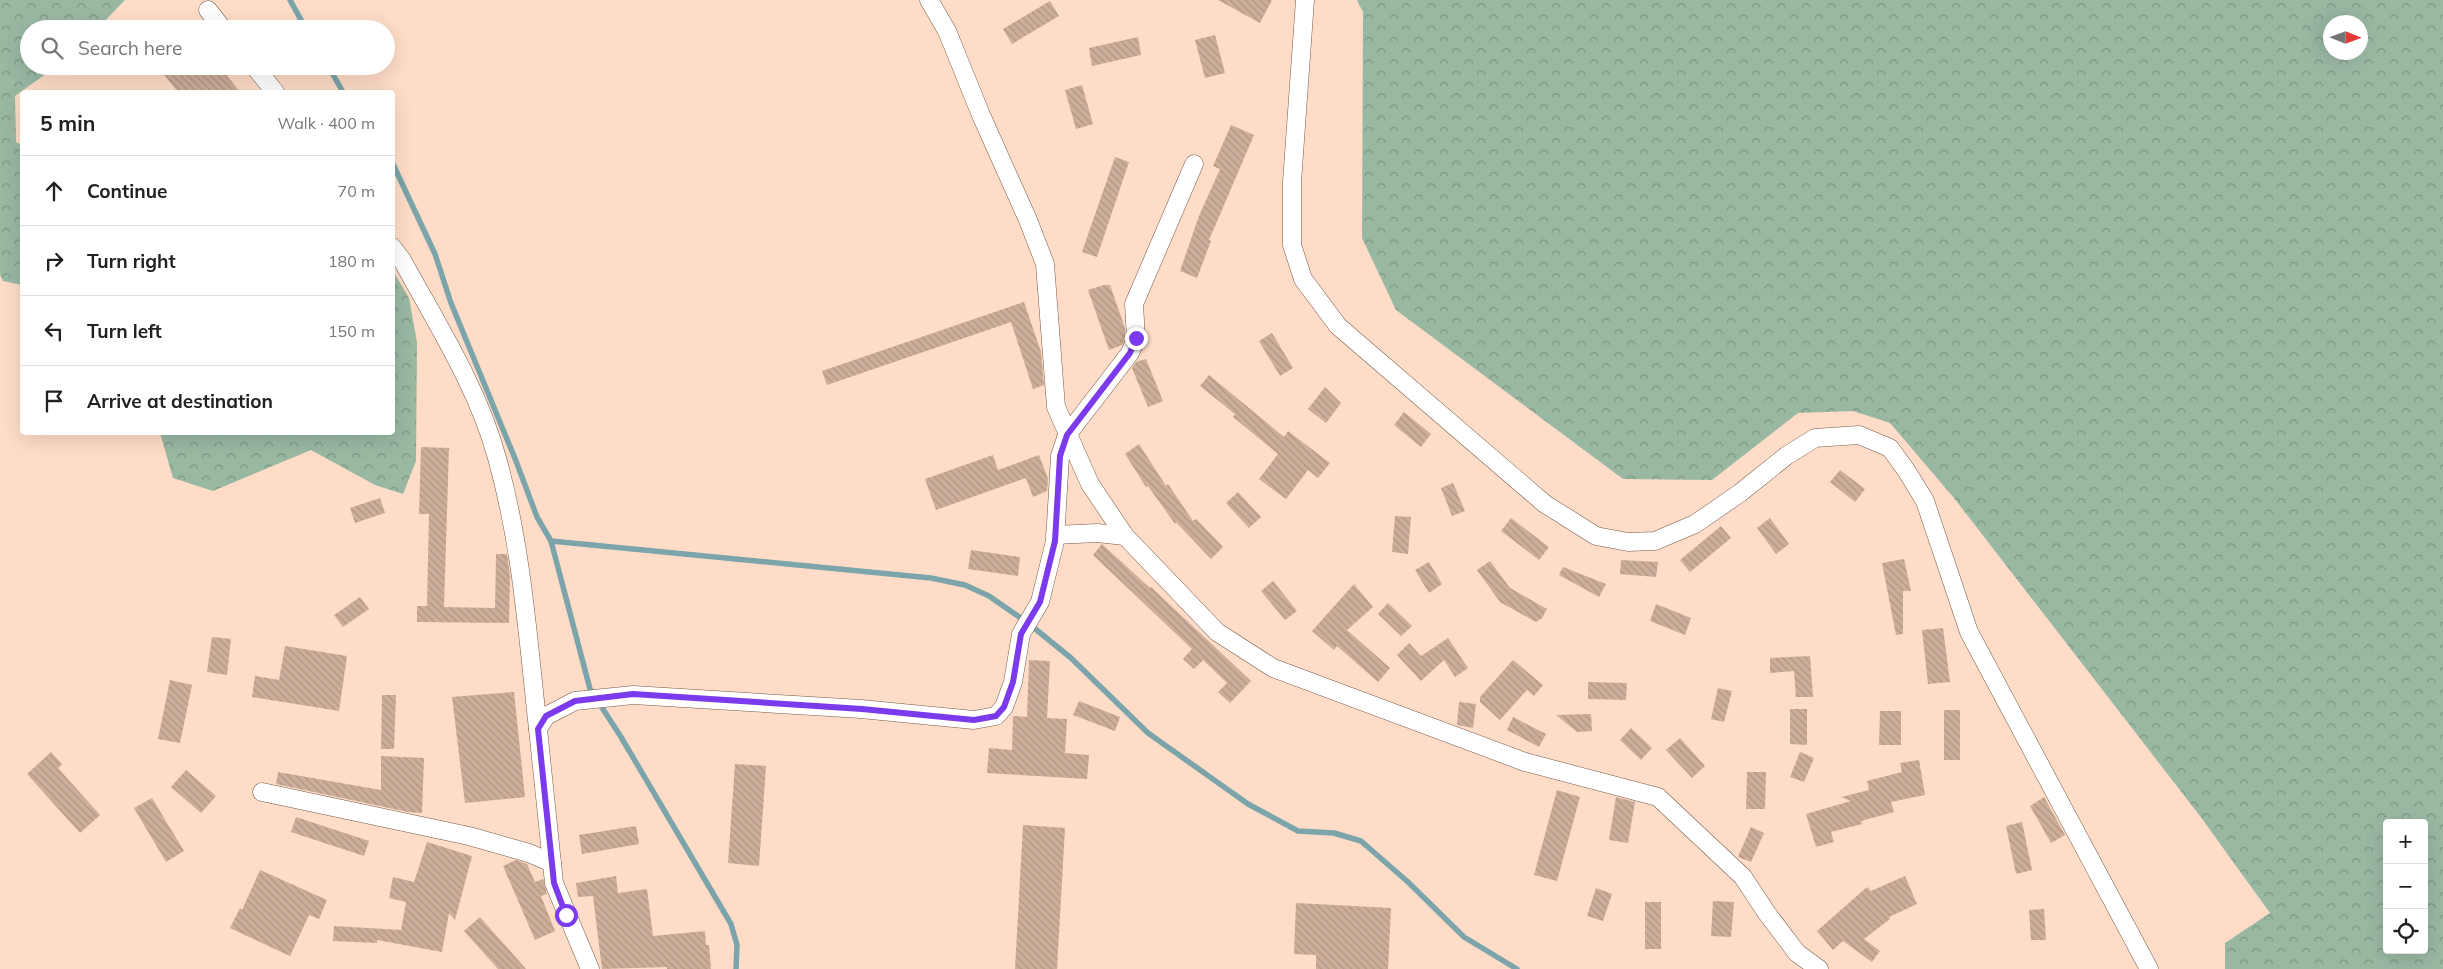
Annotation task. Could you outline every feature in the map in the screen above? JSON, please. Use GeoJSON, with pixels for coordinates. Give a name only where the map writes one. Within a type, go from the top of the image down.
{"type":"FeatureCollection","features":[{"type":"Feature","properties":{"kind":"street"},"geometry":{"type":"LineString","coordinates":[[929,0],[947,31],[1045,264],[1056,407],[1090,484],[1125,536],[1217,632],[1273,668],[1524,762],[1658,797],[1744,877],[1766,912],[1797,953],[1819,969]]}},
{"type":"Feature","properties":{"kind":"street"},"geometry":{"type":"LineString","coordinates":[[1305,0],[1292,182],[1292,245],[1303,279],[1338,326],[1545,504],[1596,536],[1628,542],[1655,541],[1695,524],[1740,493],[1786,456],[1815,438],[1859,435],[1890,448],[1925,501],[1969,632],[2149,969]]}},
{"type":"Feature","properties":{"kind":"street"},"geometry":{"type":"LineString","coordinates":[[208,10],[216,20]]}},
{"type":"Feature","properties":{"kind":"street"},"geometry":{"type":"LineString","coordinates":[[261,75],[273,90]]}},
{"type":"Feature","properties":{"kind":"street"},"geometry":{"type":"LineString","coordinates":[[538,729],[546,716],[575,701],[633,694],[862,709],[974,720],[996,716],[1004,707],[1013,682],[1021,634],[1040,602],[1055,535],[1060,456],[1067,435],[1130,353],[1136,338],[1134,304],[1194,164]]}},
{"type":"Feature","properties":{"kind":"street"},"geometry":{"type":"LineString","coordinates":[[395,251],[402,260],[465,375],[497,458],[520,569],[554,883],[590,969]]}},
{"type":"Feature","properties":{"kind":"street"},"geometry":{"type":"LineString","coordinates":[[1055,535],[1097,533],[1125,536]]}},
{"type":"Feature","properties":{"kind":"street"},"geometry":{"type":"LineString","coordinates":[[262,792],[469,836],[529,853],[552,863]]}},
{"type":"Feature","properties":{"kind":"green space"},"geometry":{"type":"Polygon","coordinates":[[[0,0],[125,0],[106,20],[20,20],[20,75],[44,75],[23,90],[20,90],[20,92],[15,96],[16,142],[20,144],[20,285],[3,281],[0,275],[0,0]]]}},
{"type":"Feature","properties":{"kind":"green space"},"geometry":{"type":"Polygon","coordinates":[[[1357,0],[2443,0],[2443,969],[2225,969],[2225,943],[2270,913],[2200,816],[1954,498],[1890,423],[1853,411],[1798,413],[1712,480],[1623,479],[1396,310],[1362,238],[1363,12],[1357,0]]]}},
{"type":"Feature","properties":{"kind":"green space"},"geometry":{"type":"Polygon","coordinates":[[[395,274],[409,298],[417,342],[416,461],[403,494],[375,485],[311,450],[213,491],[173,478],[161,435],[395,435],[395,274]]]}},
{"type":"Feature","properties":{"kind":"building"},"geometry":{"type":"Polygon","coordinates":[[[1218,0],[1272,0],[1260,23],[1218,0]]]}},
{"type":"Feature","properties":{"kind":"building"},"geometry":{"type":"Polygon","coordinates":[[[1050,1],[1059,16],[1012,44],[1003,29],[1050,1]]]}},
{"type":"Feature","properties":{"kind":"building"},"geometry":{"type":"Polygon","coordinates":[[[1215,35],[1225,73],[1205,78],[1195,40],[1215,35]]]}},
{"type":"Feature","properties":{"kind":"building"},"geometry":{"type":"Polygon","coordinates":[[[1138,37],[1141,55],[1092,66],[1089,48],[1138,37]]]}},
{"type":"Feature","properties":{"kind":"building"},"geometry":{"type":"Polygon","coordinates":[[[164,75],[226,75],[238,90],[176,90],[164,75]]]}},
{"type":"Feature","properties":{"kind":"building"},"geometry":{"type":"Polygon","coordinates":[[[1082,85],[1093,124],[1076,129],[1065,90],[1082,85]]]}},
{"type":"Feature","properties":{"kind":"building"},"geometry":{"type":"Polygon","coordinates":[[[1231,125],[1254,135],[1209,240],[1211,241],[1197,278],[1180,271],[1199,216],[1220,169],[1213,166],[1231,125]]]}},
{"type":"Feature","properties":{"kind":"building"},"geometry":{"type":"Polygon","coordinates":[[[1115,157],[1129,162],[1097,257],[1082,252],[1115,157]]]}},
{"type":"Feature","properties":{"kind":"building"},"geometry":{"type":"Polygon","coordinates":[[[1110,285],[1125,328],[1122,345],[1109,350],[1088,290],[1110,285]]]}},
{"type":"Feature","properties":{"kind":"building"},"geometry":{"type":"Polygon","coordinates":[[[1024,302],[1041,352],[1044,385],[1033,389],[1011,322],[827,385],[822,371],[1024,302]]]}},
{"type":"Feature","properties":{"kind":"building"},"geometry":{"type":"Polygon","coordinates":[[[1272,333],[1293,368],[1280,376],[1259,341],[1272,333]]]}},
{"type":"Feature","properties":{"kind":"building"},"geometry":{"type":"Polygon","coordinates":[[[1146,359],[1163,401],[1148,407],[1132,368],[1136,362],[1146,359]]]}},
{"type":"Feature","properties":{"kind":"building"},"geometry":{"type":"Polygon","coordinates":[[[1209,375],[1284,437],[1288,431],[1330,463],[1318,478],[1308,470],[1286,499],[1259,479],[1278,454],[1233,417],[1235,414],[1200,386],[1209,375]]]}},
{"type":"Feature","properties":{"kind":"building"},"geometry":{"type":"Polygon","coordinates":[[[1325,387],[1341,403],[1326,423],[1308,409],[1325,387]]]}},
{"type":"Feature","properties":{"kind":"building"},"geometry":{"type":"Polygon","coordinates":[[[1404,412],[1431,434],[1421,447],[1394,425],[1404,412]]]}},
{"type":"Feature","properties":{"kind":"building"},"geometry":{"type":"Polygon","coordinates":[[[1139,444],[1166,486],[1168,484],[1193,521],[1196,519],[1223,547],[1211,559],[1176,522],[1175,524],[1148,486],[1146,487],[1125,454],[1139,444]]]}},
{"type":"Feature","properties":{"kind":"building"},"geometry":{"type":"Polygon","coordinates":[[[421,447],[449,448],[444,607],[495,608],[496,554],[507,554],[510,576],[509,623],[417,622],[417,606],[427,606],[429,514],[419,514],[421,447]]]}},
{"type":"Feature","properties":{"kind":"building"},"geometry":{"type":"Polygon","coordinates":[[[993,455],[998,470],[1039,455],[1048,479],[1047,491],[1033,497],[1026,478],[936,510],[925,479],[993,455]]]}},
{"type":"Feature","properties":{"kind":"building"},"geometry":{"type":"Polygon","coordinates":[[[1840,470],[1865,489],[1855,502],[1830,482],[1840,470]]]}},
{"type":"Feature","properties":{"kind":"building"},"geometry":{"type":"Polygon","coordinates":[[[1453,483],[1465,511],[1452,516],[1441,488],[1453,483]]]}},
{"type":"Feature","properties":{"kind":"building"},"geometry":{"type":"Polygon","coordinates":[[[1238,492],[1261,517],[1249,528],[1226,503],[1238,492]]]}},
{"type":"Feature","properties":{"kind":"building"},"geometry":{"type":"Polygon","coordinates":[[[380,498],[385,513],[355,523],[350,508],[380,498]]]}},
{"type":"Feature","properties":{"kind":"building"},"geometry":{"type":"Polygon","coordinates":[[[1395,516],[1411,517],[1408,554],[1392,552],[1395,516]]]}},
{"type":"Feature","properties":{"kind":"building"},"geometry":{"type":"Polygon","coordinates":[[[1511,518],[1549,547],[1539,560],[1501,531],[1511,518]]]}},
{"type":"Feature","properties":{"kind":"building"},"geometry":{"type":"Polygon","coordinates":[[[1770,518],[1789,544],[1776,554],[1757,528],[1770,518]]]}},
{"type":"Feature","properties":{"kind":"building"},"geometry":{"type":"Polygon","coordinates":[[[1721,526],[1731,538],[1690,572],[1680,560],[1721,526]]]}},
{"type":"Feature","properties":{"kind":"building"},"geometry":{"type":"Polygon","coordinates":[[[1102,544],[1151,587],[1251,681],[1230,703],[1218,692],[1227,683],[1203,660],[1194,669],[1183,659],[1192,649],[1093,555],[1102,544]]]}},
{"type":"Feature","properties":{"kind":"building"},"geometry":{"type":"Polygon","coordinates":[[[971,550],[1020,557],[1018,576],[968,569],[971,550]]]}},
{"type":"Feature","properties":{"kind":"building"},"geometry":{"type":"Polygon","coordinates":[[[1904,559],[1911,591],[1903,591],[1903,634],[1896,635],[1882,563],[1904,559]]]}},
{"type":"Feature","properties":{"kind":"building"},"geometry":{"type":"Polygon","coordinates":[[[1621,560],[1658,562],[1656,577],[1620,574],[1621,560]]]}},
{"type":"Feature","properties":{"kind":"building"},"geometry":{"type":"Polygon","coordinates":[[[1490,561],[1510,588],[1547,609],[1542,618],[1536,622],[1500,602],[1477,570],[1490,561]]]}},
{"type":"Feature","properties":{"kind":"building"},"geometry":{"type":"Polygon","coordinates":[[[1429,562],[1442,584],[1429,593],[1415,570],[1429,562]]]}},
{"type":"Feature","properties":{"kind":"building"},"geometry":{"type":"Polygon","coordinates":[[[1563,567],[1606,584],[1599,597],[1559,575],[1563,567]]]}},
{"type":"Feature","properties":{"kind":"building"},"geometry":{"type":"Polygon","coordinates":[[[1273,581],[1297,611],[1285,620],[1261,591],[1273,581]]]}},
{"type":"Feature","properties":{"kind":"building"},"geometry":{"type":"Polygon","coordinates":[[[1354,584],[1373,607],[1347,630],[1390,668],[1378,682],[1337,646],[1334,650],[1312,631],[1354,584]]]}},
{"type":"Feature","properties":{"kind":"building"},"geometry":{"type":"Polygon","coordinates":[[[360,597],[369,609],[343,627],[334,615],[360,597]]]}},
{"type":"Feature","properties":{"kind":"building"},"geometry":{"type":"Polygon","coordinates":[[[1388,603],[1412,626],[1401,636],[1378,614],[1388,603]]]}},
{"type":"Feature","properties":{"kind":"building"},"geometry":{"type":"Polygon","coordinates":[[[1656,604],[1691,618],[1685,635],[1650,621],[1656,604]]]}},
{"type":"Feature","properties":{"kind":"building"},"geometry":{"type":"Polygon","coordinates":[[[1943,628],[1950,682],[1928,684],[1922,630],[1943,628]]]}},
{"type":"Feature","properties":{"kind":"building"},"geometry":{"type":"Polygon","coordinates":[[[212,637],[231,639],[227,675],[207,672],[212,637]]]}},
{"type":"Feature","properties":{"kind":"building"},"geometry":{"type":"Polygon","coordinates":[[[1448,638],[1468,668],[1455,677],[1444,660],[1421,681],[1397,655],[1409,643],[1421,656],[1448,638]]]}},
{"type":"Feature","properties":{"kind":"building"},"geometry":{"type":"Polygon","coordinates":[[[285,646],[347,656],[339,711],[252,697],[255,676],[279,680],[285,646]]]}},
{"type":"Feature","properties":{"kind":"building"},"geometry":{"type":"Polygon","coordinates":[[[1810,656],[1813,697],[1796,697],[1794,671],[1770,673],[1770,658],[1810,656]]]}},
{"type":"Feature","properties":{"kind":"building"},"geometry":{"type":"Polygon","coordinates":[[[1029,660],[1050,661],[1047,718],[1067,719],[1065,753],[1089,755],[1087,779],[987,773],[989,748],[1012,750],[1013,716],[1027,717],[1029,660]]]}},
{"type":"Feature","properties":{"kind":"building"},"geometry":{"type":"Polygon","coordinates":[[[1513,660],[1543,685],[1534,696],[1527,690],[1500,720],[1480,702],[1480,697],[1513,660]]]}},
{"type":"Feature","properties":{"kind":"building"},"geometry":{"type":"Polygon","coordinates":[[[170,680],[192,685],[180,743],[158,739],[170,680]]]}},
{"type":"Feature","properties":{"kind":"building"},"geometry":{"type":"Polygon","coordinates":[[[1588,682],[1627,683],[1626,700],[1588,699],[1588,682]]]}},
{"type":"Feature","properties":{"kind":"building"},"geometry":{"type":"Polygon","coordinates":[[[1718,688],[1732,691],[1724,722],[1711,719],[1718,688]]]}},
{"type":"Feature","properties":{"kind":"building"},"geometry":{"type":"Polygon","coordinates":[[[514,692],[525,797],[465,803],[452,697],[514,692]]]}},
{"type":"Feature","properties":{"kind":"building"},"geometry":{"type":"Polygon","coordinates":[[[382,695],[396,695],[394,749],[381,749],[382,695]]]}},
{"type":"Feature","properties":{"kind":"building"},"geometry":{"type":"Polygon","coordinates":[[[1079,701],[1120,717],[1115,731],[1073,715],[1079,701]]]}},
{"type":"Feature","properties":{"kind":"building"},"geometry":{"type":"Polygon","coordinates":[[[1459,702],[1476,704],[1473,728],[1457,725],[1459,702]]]}},
{"type":"Feature","properties":{"kind":"building"},"geometry":{"type":"Polygon","coordinates":[[[1790,709],[1807,709],[1807,745],[1790,744],[1790,709]]]}},
{"type":"Feature","properties":{"kind":"building"},"geometry":{"type":"Polygon","coordinates":[[[1944,710],[1960,710],[1960,760],[1944,760],[1944,710]]]}},
{"type":"Feature","properties":{"kind":"building"},"geometry":{"type":"Polygon","coordinates":[[[1880,711],[1901,711],[1901,745],[1879,745],[1880,711]]]}},
{"type":"Feature","properties":{"kind":"building"},"geometry":{"type":"Polygon","coordinates":[[[1591,714],[1592,731],[1577,732],[1556,715],[1591,714]]]}},
{"type":"Feature","properties":{"kind":"building"},"geometry":{"type":"Polygon","coordinates":[[[1513,717],[1546,734],[1539,747],[1507,730],[1513,717]]]}},
{"type":"Feature","properties":{"kind":"building"},"geometry":{"type":"Polygon","coordinates":[[[1631,728],[1652,748],[1641,760],[1620,740],[1631,728]]]}},
{"type":"Feature","properties":{"kind":"building"},"geometry":{"type":"Polygon","coordinates":[[[1680,738],[1705,766],[1692,778],[1666,750],[1680,738]]]}},
{"type":"Feature","properties":{"kind":"building"},"geometry":{"type":"Polygon","coordinates":[[[51,752],[62,764],[58,768],[100,815],[80,833],[27,774],[51,752]]]}},
{"type":"Feature","properties":{"kind":"building"},"geometry":{"type":"Polygon","coordinates":[[[1800,752],[1814,758],[1804,782],[1790,777],[1800,752]]]}},
{"type":"Feature","properties":{"kind":"building"},"geometry":{"type":"Polygon","coordinates":[[[381,756],[424,758],[422,813],[408,812],[276,784],[278,772],[381,790],[381,756]]]}},
{"type":"Feature","properties":{"kind":"building"},"geometry":{"type":"Polygon","coordinates":[[[1919,760],[1925,795],[1891,802],[1894,812],[1861,821],[1862,824],[1831,832],[1834,842],[1816,847],[1806,814],[1851,801],[1841,797],[1869,790],[1867,781],[1902,772],[1900,763],[1919,760]]]}},
{"type":"Feature","properties":{"kind":"building"},"geometry":{"type":"Polygon","coordinates":[[[735,764],[766,766],[759,866],[728,863],[735,764]]]}},
{"type":"Feature","properties":{"kind":"building"},"geometry":{"type":"Polygon","coordinates":[[[186,770],[216,796],[201,813],[171,787],[186,770]]]}},
{"type":"Feature","properties":{"kind":"building"},"geometry":{"type":"Polygon","coordinates":[[[1747,772],[1766,772],[1765,809],[1746,809],[1747,772]]]}},
{"type":"Feature","properties":{"kind":"building"},"geometry":{"type":"Polygon","coordinates":[[[1557,790],[1580,797],[1557,881],[1534,875],[1557,790]]]}},
{"type":"Feature","properties":{"kind":"building"},"geometry":{"type":"Polygon","coordinates":[[[1616,797],[1635,802],[1628,843],[1609,840],[1616,797]]]}},
{"type":"Feature","properties":{"kind":"building"},"geometry":{"type":"Polygon","coordinates":[[[2044,797],[2065,835],[2051,843],[2030,806],[2044,797]]]}},
{"type":"Feature","properties":{"kind":"building"},"geometry":{"type":"Polygon","coordinates":[[[152,798],[184,851],[166,862],[134,808],[152,798]]]}},
{"type":"Feature","properties":{"kind":"building"},"geometry":{"type":"Polygon","coordinates":[[[296,817],[369,841],[364,856],[291,832],[296,817]]]}},
{"type":"Feature","properties":{"kind":"building"},"geometry":{"type":"Polygon","coordinates":[[[2022,822],[2032,870],[2016,874],[2006,826],[2022,822]]]}},
{"type":"Feature","properties":{"kind":"building"},"geometry":{"type":"Polygon","coordinates":[[[1023,825],[1065,828],[1057,969],[1015,969],[1023,825]]]}},
{"type":"Feature","properties":{"kind":"building"},"geometry":{"type":"Polygon","coordinates":[[[636,826],[639,844],[582,854],[579,835],[636,826]]]}},
{"type":"Feature","properties":{"kind":"building"},"geometry":{"type":"Polygon","coordinates":[[[1751,827],[1764,833],[1751,862],[1738,857],[1751,827]]]}},
{"type":"Feature","properties":{"kind":"building"},"geometry":{"type":"Polygon","coordinates":[[[427,842],[472,856],[455,920],[449,913],[442,952],[377,940],[377,943],[333,941],[334,926],[401,930],[406,902],[389,898],[393,877],[414,882],[427,842]]]}},
{"type":"Feature","properties":{"kind":"building"},"geometry":{"type":"Polygon","coordinates":[[[516,860],[527,864],[535,882],[543,879],[547,894],[541,896],[555,931],[535,940],[503,866],[516,860]]]}},
{"type":"Feature","properties":{"kind":"building"},"geometry":{"type":"Polygon","coordinates":[[[260,870],[327,900],[319,919],[309,915],[290,956],[230,928],[240,908],[242,910],[260,870]]]}},
{"type":"Feature","properties":{"kind":"building"},"geometry":{"type":"Polygon","coordinates":[[[616,876],[618,893],[647,889],[653,936],[705,931],[706,945],[709,945],[711,969],[667,969],[667,967],[602,969],[593,896],[578,897],[576,883],[616,876]]]}},
{"type":"Feature","properties":{"kind":"building"},"geometry":{"type":"Polygon","coordinates":[[[1905,876],[1917,904],[1889,917],[1890,919],[1864,939],[1880,951],[1872,962],[1843,941],[1833,950],[1817,931],[1867,887],[1871,891],[1905,876]]]}},
{"type":"Feature","properties":{"kind":"building"},"geometry":{"type":"Polygon","coordinates":[[[1596,888],[1612,894],[1603,921],[1587,916],[1596,888]]]}},
{"type":"Feature","properties":{"kind":"building"},"geometry":{"type":"Polygon","coordinates":[[[1713,901],[1734,902],[1731,937],[1711,936],[1713,901]]]}},
{"type":"Feature","properties":{"kind":"building"},"geometry":{"type":"Polygon","coordinates":[[[1645,902],[1661,902],[1661,949],[1645,949],[1645,902]]]}},
{"type":"Feature","properties":{"kind":"building"},"geometry":{"type":"Polygon","coordinates":[[[1296,903],[1391,908],[1388,969],[1316,969],[1316,955],[1294,954],[1296,903]]]}},
{"type":"Feature","properties":{"kind":"building"},"geometry":{"type":"Polygon","coordinates":[[[2044,909],[2046,940],[2031,940],[2029,910],[2044,909]]]}},
{"type":"Feature","properties":{"kind":"building"},"geometry":{"type":"Polygon","coordinates":[[[480,917],[526,969],[498,969],[464,931],[480,917]]]}},
{"type":"Feature","properties":{"kind":"waterway"},"geometry":{"type":"LineString","coordinates":[[290,0],[301,20]]}},
{"type":"Feature","properties":{"kind":"waterway"},"geometry":{"type":"LineString","coordinates":[[333,75],[342,90]]}},
{"type":"Feature","properties":{"kind":"waterway"},"geometry":{"type":"LineString","coordinates":[[395,168],[435,254],[451,303],[537,517],[551,541],[931,578],[965,585],[989,596],[1028,623],[1071,658],[1148,733],[1248,804],[1298,831],[1334,833],[1361,841],[1408,882],[1464,937],[1517,969]]}},
{"type":"Feature","properties":{"kind":"waterway"},"geometry":{"type":"LineString","coordinates":[[551,541],[590,689],[621,737],[731,924],[737,945],[736,969]]}},
{"type":"Feature","properties":{"kind":"route"},"geometry":{"type":"LineString","coordinates":[[566,915],[554,883],[538,729],[546,716],[575,701],[633,694],[862,709],[974,720],[996,716],[1004,707],[1013,682],[1016,653],[1021,634],[1040,602],[1055,541],[1060,456],[1067,435],[1130,353],[1136,338]]}}]}
